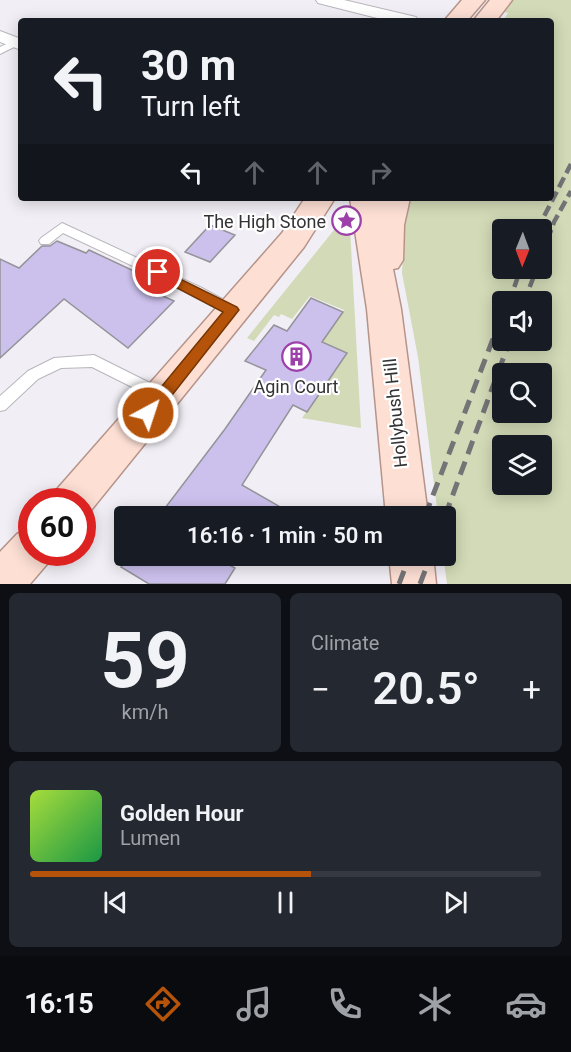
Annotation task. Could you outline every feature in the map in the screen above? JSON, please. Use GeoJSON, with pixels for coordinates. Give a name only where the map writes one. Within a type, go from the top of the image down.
{"type":"FeatureCollection","features":[{"type":"Feature","properties":{"kind":"main road"},"geometry":{"type":"LineString","coordinates":[[458,18],[474,0]]}},
{"type":"Feature","properties":{"kind":"main road"},"geometry":{"type":"LineString","coordinates":[[486,18],[501,0]]}},
{"type":"Feature","properties":{"kind":"main road"},"geometry":{"type":"LineString","coordinates":[[84,488],[293,240],[318,201]]}},
{"type":"Feature","properties":{"kind":"main road"},"geometry":{"type":"LineString","coordinates":[[293,240],[341,201]]}},
{"type":"Feature","properties":{"kind":"main road","name":"Hollybush Hill"},"geometry":{"type":"LineString","coordinates":[[366,201],[384,309],[406,506]]}},
{"type":"Feature","properties":{"kind":"main road","name":"Hollybush Hill"},"geometry":{"type":"LineString","coordinates":[[384,309],[389,225],[394,201]]}},
{"type":"Feature","properties":{"kind":"main road"},"geometry":{"type":"LineString","coordinates":[[2,584],[18,565]]}},
{"type":"Feature","properties":{"kind":"main road"},"geometry":{"type":"LineString","coordinates":[[412,566],[414,584]]}},
{"type":"Feature","properties":{"kind":"street"},"geometry":{"type":"LineString","coordinates":[[324,0],[392,18]]}},
{"type":"Feature","properties":{"kind":"lane"},"geometry":{"type":"LineString","coordinates":[[45,241],[62,226],[232,310]]}},
{"type":"Feature","properties":{"kind":"lane"},"geometry":{"type":"LineString","coordinates":[[0,405],[33,375],[42,370],[59,363],[94,360],[163,396]]}},
{"type":"Feature","properties":{"kind":"green space"},"geometry":{"type":"Polygon","coordinates":[[[513,0],[571,0],[571,584],[447,584],[445,566],[456,566],[456,506],[437,506],[418,357],[402,273],[406,201],[554,201],[554,18],[505,18],[508,13],[504,12],[513,0]]]}},
{"type":"Feature","properties":{"kind":"green space"},"geometry":{"type":"Polygon","coordinates":[[[338,225],[350,228],[361,428],[302,418],[347,353],[322,342],[344,310],[310,296],[292,319],[281,314],[279,317],[274,315],[254,341],[247,338],[338,225]]]}},
{"type":"Feature","properties":{"kind":"building"},"geometry":{"type":"Polygon","coordinates":[[[210,225],[235,235],[210,262],[185,252],[210,225]]]}},
{"type":"Feature","properties":{"kind":"building"},"geometry":{"type":"Polygon","coordinates":[[[57,241],[86,253],[89,250],[151,279],[143,287],[174,301],[128,348],[64,299],[0,358],[0,259],[19,268],[42,246],[50,246],[57,241]]]}},
{"type":"Feature","properties":{"kind":"building"},"geometry":{"type":"Polygon","coordinates":[[[311,298],[343,312],[322,342],[347,353],[307,412],[293,405],[242,485],[279,506],[167,506],[266,370],[245,361],[274,325],[287,331],[311,298]]]}},
{"type":"Feature","properties":{"kind":"building"},"geometry":{"type":"Polygon","coordinates":[[[231,566],[235,568],[225,584],[149,584],[121,567],[231,566]]]}},
{"type":"Feature","properties":{"kind":"railway"},"geometry":{"type":"LineString","coordinates":[[554,197],[571,164]]}},
{"type":"Feature","properties":{"kind":"railway"},"geometry":{"type":"LineString","coordinates":[[552,228],[571,191]]}},
{"type":"Feature","properties":{"kind":"railway"},"geometry":{"type":"LineString","coordinates":[[543,219],[552,201]]}},
{"type":"Feature","properties":{"kind":"railway"},"geometry":{"type":"LineString","coordinates":[[513,291],[517,279]]}},
{"type":"Feature","properties":{"kind":"railway"},"geometry":{"type":"LineString","coordinates":[[528,291],[533,279]]}},
{"type":"Feature","properties":{"kind":"railway"},"geometry":{"type":"LineString","coordinates":[[429,506],[492,342]]}},
{"type":"Feature","properties":{"kind":"railway"},"geometry":{"type":"LineString","coordinates":[[449,506],[506,351]]}},
{"type":"Feature","properties":{"kind":"railway"},"geometry":{"type":"LineString","coordinates":[[399,584],[406,566]]}},
{"type":"Feature","properties":{"kind":"railway"},"geometry":{"type":"LineString","coordinates":[[420,584],[427,566]]}},
{"type":"Feature","properties":{"kind":"place","name":"The High Stone"},"geometry":{"type":"Point","coordinates":[347,221]}},
{"type":"Feature","properties":{"kind":"place","name":"Agin Court"},"geometry":{"type":"Point","coordinates":[296,357]}},
{"type":"Feature","properties":{"kind":"route"},"geometry":{"type":"LineString","coordinates":[[148,413],[232,310],[158,272]]}}]}
